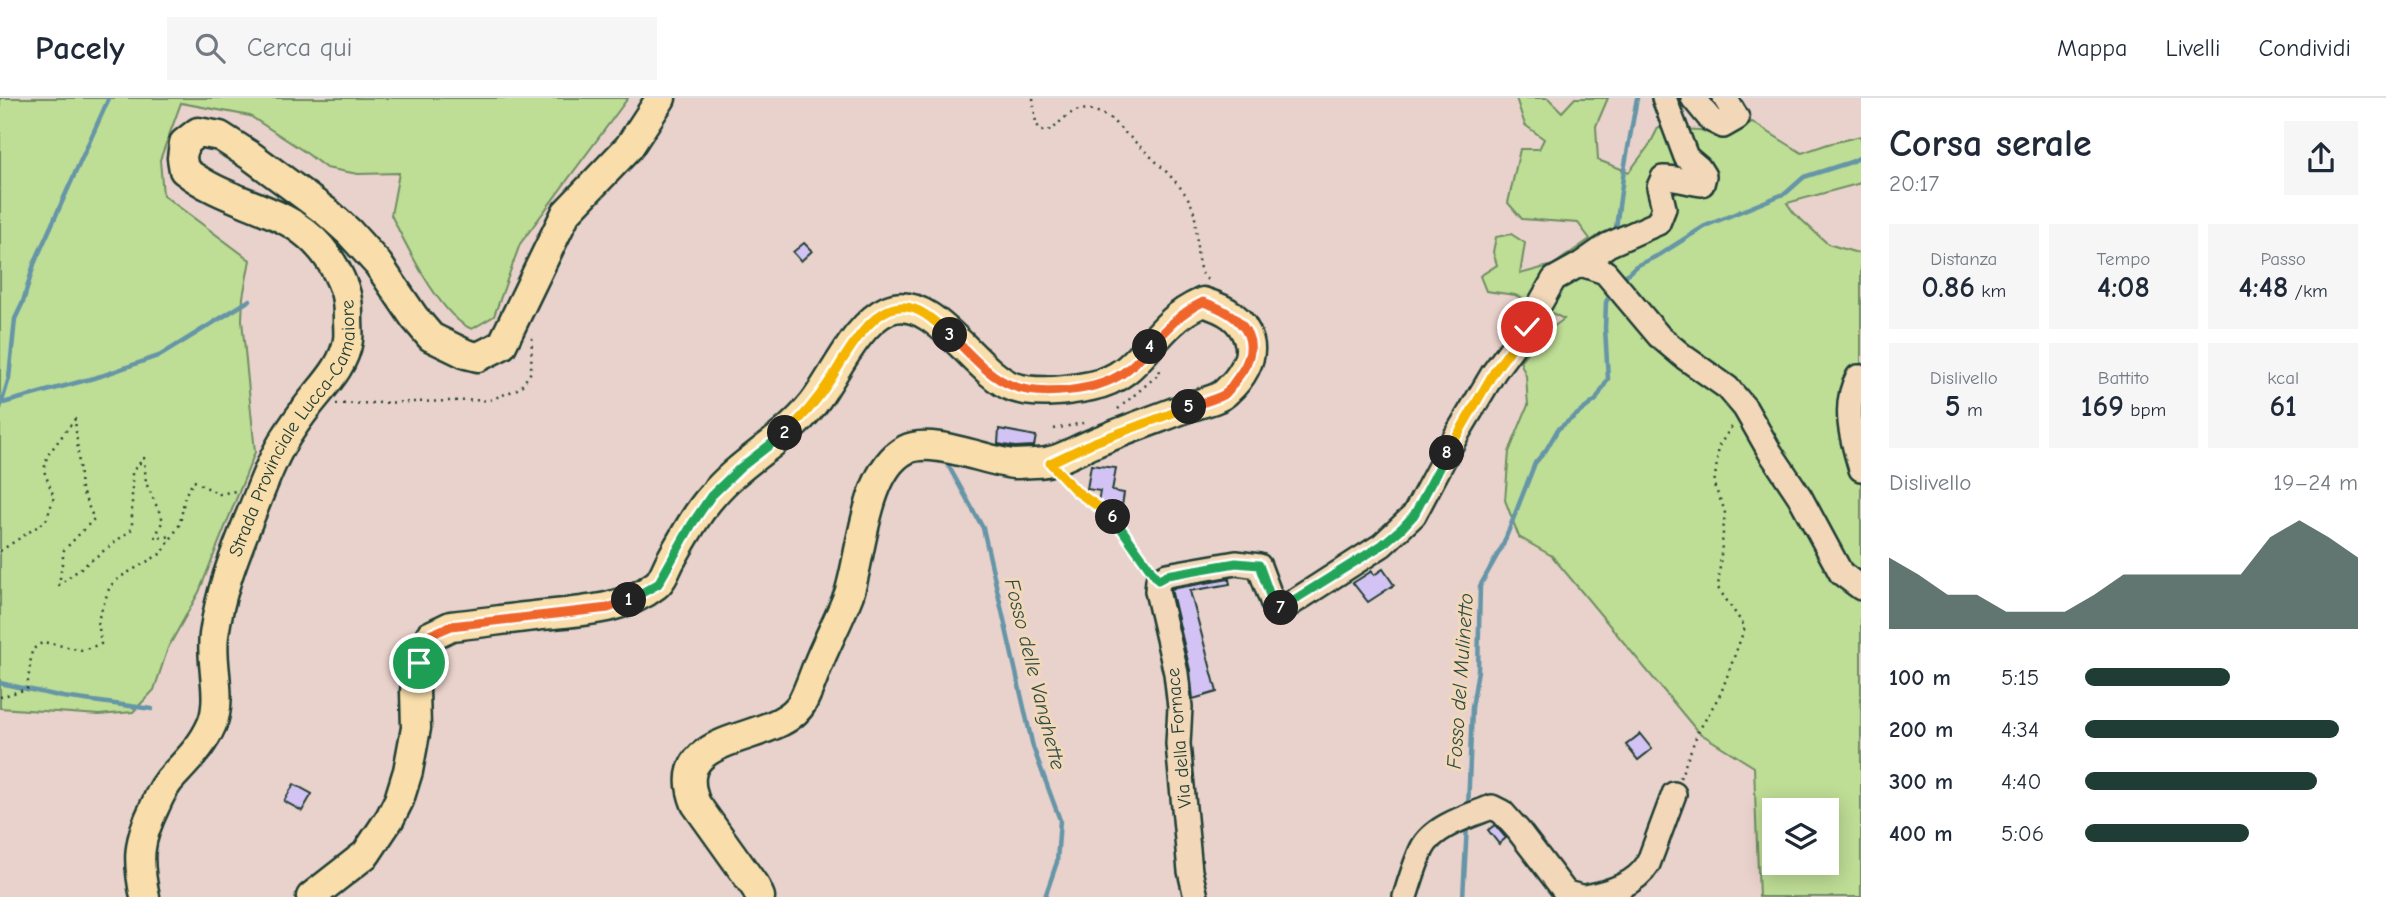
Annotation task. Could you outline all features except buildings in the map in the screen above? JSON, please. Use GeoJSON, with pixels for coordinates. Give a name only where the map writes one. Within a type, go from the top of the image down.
{"type":"FeatureCollection","features":[{"type":"Feature","properties":{"kind":"main road","name":"Strada Provinciale Lucca-Camaiore"},"geometry":{"type":"LineString","coordinates":[[145,897],[139,869],[139,847],[145,824],[161,792],[193,757],[213,722],[217,698],[212,660],[214,635],[227,573],[284,439],[334,374],[348,341],[349,304],[340,279],[313,239],[300,228],[267,209],[198,181],[184,170],[184,144],[198,132],[220,136],[251,156],[349,232],[378,264],[431,337],[478,357],[502,345],[566,213],[629,147],[661,98]]}},
{"type":"Feature","properties":{"kind":"main road"},"geometry":{"type":"LineString","coordinates":[[311,897],[366,854],[390,818],[408,771],[416,728],[415,691],[419,663],[430,635],[451,626],[608,608],[658,584],[711,496],[740,468],[794,425],[813,405],[858,338],[885,312],[898,307],[911,308],[927,316],[988,371],[1011,386],[1035,392],[1095,386],[1121,374],[1143,355],[1171,322],[1203,302],[1223,309],[1237,318],[1246,331],[1251,346],[1248,364],[1226,393],[1092,443],[1050,463],[1013,464],[951,449],[925,446],[908,448],[891,459],[880,478],[870,507],[848,595],[802,704],[785,718],[766,728],[713,748],[702,755],[691,773],[691,790],[696,804],[760,897]]}},
{"type":"Feature","properties":{"kind":"street"},"geometry":{"type":"LineString","coordinates":[[1158,580],[1167,575],[1236,563],[1259,565],[1275,609],[1284,608],[1382,545],[1414,515],[1457,434],[1494,372],[1527,327],[1554,279],[1615,242],[1658,223],[1664,208],[1659,187],[1663,178],[1671,177],[1688,183],[1702,184],[1704,176],[1686,157],[1664,98]]}},
{"type":"Feature","properties":{"kind":"street"},"geometry":{"type":"LineString","coordinates":[[1693,98],[1710,120],[1723,126],[1737,118],[1725,98]]}},
{"type":"Feature","properties":{"kind":"street"},"geometry":{"type":"LineString","coordinates":[[1581,264],[1605,272],[1659,336],[1728,388],[1745,408],[1800,497],[1841,573],[1861,588]]}},
{"type":"Feature","properties":{"kind":"street"},"geometry":{"type":"LineString","coordinates":[[1861,377],[1858,377],[1852,387],[1850,410],[1851,430],[1861,469]]}},
{"type":"Feature","properties":{"kind":"street","name":"Via della Fornace"},"geometry":{"type":"LineString","coordinates":[[1158,580],[1157,591],[1178,684],[1178,744],[1190,871],[1196,897]]}},
{"type":"Feature","properties":{"kind":"street"},"geometry":{"type":"LineString","coordinates":[[1405,897],[1422,848],[1429,838],[1438,831],[1492,807],[1502,812],[1566,893],[1584,897],[1628,884],[1642,874],[1648,864],[1674,794]]}},
{"type":"Feature","properties":{"kind":"path"},"geometry":{"type":"LineString","coordinates":[[1033,98],[1036,123],[1041,131],[1052,130],[1073,110],[1084,108],[1098,111],[1110,118],[1181,188],[1191,205],[1198,226],[1198,265],[1204,278],[1213,284]]}},
{"type":"Feature","properties":{"kind":"path"},"geometry":{"type":"LineString","coordinates":[[1674,794],[1698,732],[1721,693],[1745,627],[1718,588],[1725,511],[1714,485],[1719,446],[1745,408]]}},
{"type":"Feature","properties":{"kind":"path"},"geometry":{"type":"LineString","coordinates":[[0,551],[46,521],[54,497],[44,471],[47,456],[75,419],[81,489],[94,519],[64,550],[59,585],[132,530],[132,472],[144,457],[146,483],[163,520],[155,538],[173,536]]}},
{"type":"Feature","properties":{"kind":"path"},"geometry":{"type":"LineString","coordinates":[[1050,463],[1076,491],[1115,519],[1158,580]]}},
{"type":"Feature","properties":{"kind":"path"},"geometry":{"type":"LineString","coordinates":[[0,698],[27,689],[32,650],[43,642],[82,650],[101,644],[98,620],[110,586],[162,553],[180,524],[186,495],[194,481],[219,494],[262,487]]}},
{"type":"Feature","properties":{"kind":"green space"},"geometry":{"type":"Polygon","coordinates":[[[0,98],[628,98],[520,244],[494,316],[472,329],[460,322],[437,296],[415,262],[391,215],[399,173],[358,174],[326,168],[250,116],[181,103],[160,160],[163,195],[250,260],[242,320],[255,452],[199,592],[168,648],[154,690],[133,712],[99,715],[0,708],[0,98]]]}},
{"type":"Feature","properties":{"kind":"green space"},"geometry":{"type":"Polygon","coordinates":[[[1516,98],[1548,98],[1562,112],[1575,98],[1608,98],[1596,126],[1598,160],[1629,172],[1650,144],[1658,128],[1700,130],[1721,137],[1752,122],[1802,153],[1861,136],[1861,183],[1787,203],[1794,213],[1828,244],[1861,254],[1861,897],[1759,897],[1754,767],[1698,732],[1552,556],[1519,537],[1505,500],[1509,452],[1528,405],[1526,376],[1520,361],[1541,336],[1564,319],[1515,295],[1486,291],[1480,276],[1497,265],[1493,252],[1496,237],[1511,234],[1525,243],[1520,274],[1553,265],[1590,239],[1578,223],[1522,219],[1508,203],[1520,149],[1539,149],[1544,139],[1525,125],[1516,98]]]}},
{"type":"Feature","properties":{"kind":"waterway"},"geometry":{"type":"LineString","coordinates":[[0,408],[9,378],[15,319],[34,264],[109,98]]}},
{"type":"Feature","properties":{"kind":"waterway"},"geometry":{"type":"LineString","coordinates":[[1615,235],[1637,98]]}},
{"type":"Feature","properties":{"kind":"waterway","name":"Fosso del Mulinetto"},"geometry":{"type":"LineString","coordinates":[[1622,279],[1636,266],[1705,226],[1786,193],[1804,177],[1861,157]]}},
{"type":"Feature","properties":{"kind":"waterway","name":"Fosso del Mulinetto"},"geometry":{"type":"LineString","coordinates":[[1468,809],[1472,708],[1478,670],[1480,586],[1503,545],[1535,463],[1558,429],[1596,400],[1608,379],[1606,302],[1612,292]]}},
{"type":"Feature","properties":{"kind":"waterway"},"geometry":{"type":"LineString","coordinates":[[3,403],[101,376],[161,355],[250,300]]}},
{"type":"Feature","properties":{"kind":"waterway","name":"Fosso delle Vanghette"},"geometry":{"type":"LineString","coordinates":[[948,465],[983,528],[1033,747],[1060,820],[1057,862],[1045,897]]}},
{"type":"Feature","properties":{"kind":"waterway"},"geometry":{"type":"LineString","coordinates":[[0,683],[63,697],[152,709]]}},
{"type":"Feature","properties":{"kind":"waterway","name":"Fosso del Mulinetto"},"geometry":{"type":"LineString","coordinates":[[1463,897],[1467,825]]}},
{"type":"Feature","properties":{"kind":"route"},"geometry":{"type":"LineString","coordinates":[[419,663],[430,635],[451,626],[608,608],[658,584],[711,496],[740,468],[794,425],[813,405],[866,328],[885,312],[898,307],[911,308],[927,316],[988,371],[1011,386],[1035,392],[1095,386],[1121,374],[1143,355],[1171,322],[1203,302],[1223,309],[1237,318],[1246,331],[1251,346],[1248,364],[1226,393],[1092,443],[1050,463],[1076,491],[1115,519],[1158,580],[1167,575],[1236,563],[1259,565],[1275,609],[1284,608],[1382,545],[1414,515],[1494,372],[1527,327]]}}]}
